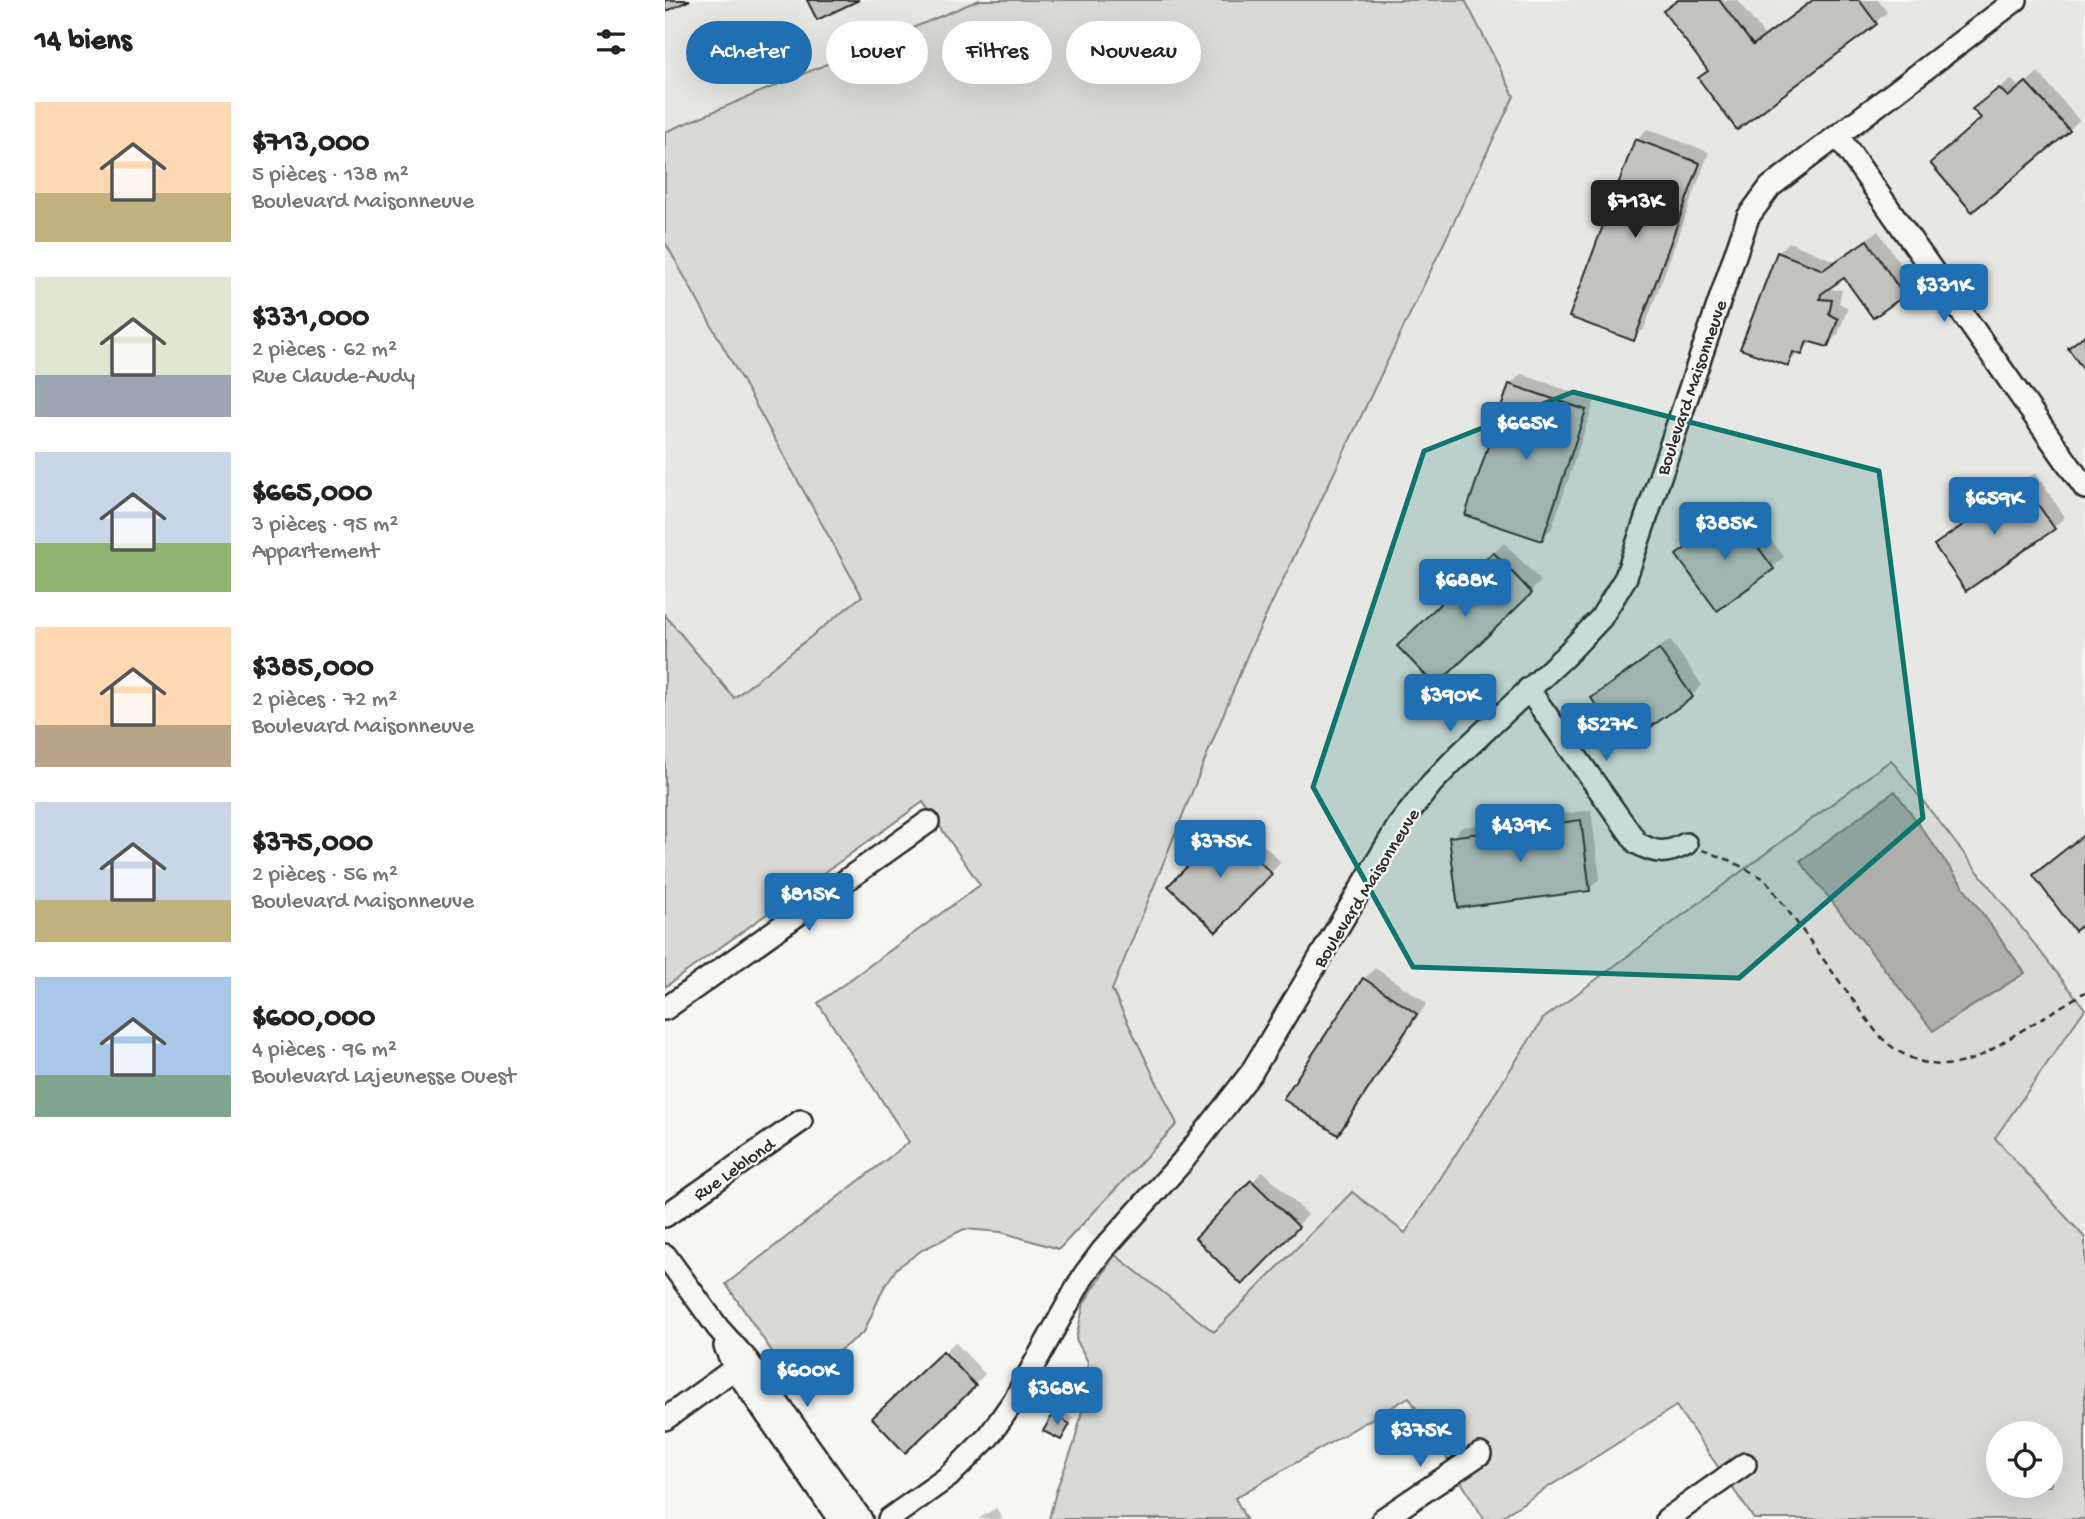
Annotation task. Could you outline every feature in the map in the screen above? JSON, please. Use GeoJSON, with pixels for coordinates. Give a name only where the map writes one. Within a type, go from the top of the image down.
{"type":"FeatureCollection","features":[{"type":"Feature","properties":{"kind":"street","name":"Boulevard Maisonneuve"},"geometry":{"type":"LineString","coordinates":[[889,1519],[948,1477],[989,1436],[1015,1399],[1072,1295],[1096,1259],[1182,1163],[1251,1073],[1399,825],[1441,774],[1601,618],[1626,577],[1748,218],[1770,187],[2016,0]]}},
{"type":"Feature","properties":{"kind":"street"},"geometry":{"type":"LineString","coordinates":[[1838,136],[2085,488]]}},
{"type":"Feature","properties":{"kind":"street"},"geometry":{"type":"LineString","coordinates":[[1528,688],[1637,843],[1660,853],[1686,844]]}},
{"type":"Feature","properties":{"kind":"street"},"geometry":{"type":"LineString","coordinates":[[665,1009],[928,822]]}},
{"type":"Feature","properties":{"kind":"street","name":"Rue Leblond"},"geometry":{"type":"LineString","coordinates":[[665,1216],[801,1121]]}},
{"type":"Feature","properties":{"kind":"street"},"geometry":{"type":"LineString","coordinates":[[665,1255],[718,1328],[839,1519]]}},
{"type":"Feature","properties":{"kind":"street"},"geometry":{"type":"LineString","coordinates":[[665,1419],[741,1364]]}},
{"type":"Feature","properties":{"kind":"street"},"geometry":{"type":"LineString","coordinates":[[741,1364],[861,1519]]}},
{"type":"Feature","properties":{"kind":"street"},"geometry":{"type":"LineString","coordinates":[[1383,1519],[1480,1454]]}},
{"type":"Feature","properties":{"kind":"street"},"geometry":{"type":"LineString","coordinates":[[1667,1519],[1745,1464]]}},
{"type":"Feature","properties":{"kind":"path"},"geometry":{"type":"LineString","coordinates":[[1686,844],[1728,860],[1765,879],[1874,1029],[1892,1049],[1903,1055],[1938,1063],[1965,1062],[1995,1048],[2085,992]]}},
{"type":"Feature","properties":{"kind":"highlighted area"},"geometry":{"type":"Polygon","coordinates":[[[1573,392],[1879,471],[1923,818],[1739,978],[1413,967],[1313,787],[1424,451],[1573,392]]]}},
{"type":"Feature","properties":{"kind":"shaded area"},"geometry":{"type":"Polygon","coordinates":[[[665,0],[981,0],[928,22],[826,21],[826,65],[812,71],[812,21],[686,21],[686,84],[780,84],[665,132],[665,0]]]}},
{"type":"Feature","properties":{"kind":"shaded area"},"geometry":{"type":"Polygon","coordinates":[[[979,0],[1465,0],[1514,96],[1249,651],[1112,990],[1177,1124],[1059,1249],[1001,1232],[964,1229],[922,1250],[897,1268],[883,1289],[864,1332],[794,1384],[726,1284],[909,1142],[818,1003],[980,885],[923,802],[665,987],[665,615],[734,698],[862,596],[665,242],[665,132],[779,84],[812,84],[812,70],[826,64],[826,84],[928,84],[928,21],[979,0]]]}},
{"type":"Feature","properties":{"kind":"shaded area"},"geometry":{"type":"Polygon","coordinates":[[[1462,0],[2085,0],[2085,1009],[1891,760],[1563,1001],[1401,1233],[1351,1192],[1214,1332],[1081,1227],[1177,1124],[1112,990],[1249,651],[1512,100],[1462,0]]]}},
{"type":"Feature","properties":{"kind":"shaded area"},"geometry":{"type":"Polygon","coordinates":[[[665,242],[862,596],[734,698],[665,615],[665,242]]]}},
{"type":"Feature","properties":{"kind":"shaded area"},"geometry":{"type":"Polygon","coordinates":[[[1891,760],[2085,1009],[1995,1138],[2085,1238],[2085,1519],[1754,1519],[1676,1406],[1498,1519],[1484,1519],[1409,1397],[1235,1498],[1246,1519],[1049,1519],[1057,1488],[1074,1444],[1087,1390],[1088,1362],[1076,1339],[1084,1303],[1115,1255],[1214,1332],[1352,1192],[1405,1233],[1543,1019],[1891,760]]]}},
{"type":"Feature","properties":{"kind":"shaded area"},"geometry":{"type":"Polygon","coordinates":[[[1895,791],[2025,973],[1933,1031],[1800,861],[1895,791]]]}},
{"type":"Feature","properties":{"kind":"shaded area"},"geometry":{"type":"Polygon","coordinates":[[[2085,1010],[2085,1238],[1994,1138],[2085,1010]]]}},
{"type":"Feature","properties":{"kind":"building"},"geometry":{"type":"Polygon","coordinates":[[[665,0],[690,0],[665,12],[665,0]]]}},
{"type":"Feature","properties":{"kind":"building"},"geometry":{"type":"Polygon","coordinates":[[[807,0],[859,0],[817,20],[807,0]]]}},
{"type":"Feature","properties":{"kind":"building"},"geometry":{"type":"Polygon","coordinates":[[[1678,0],[1719,0],[1753,45],[1813,0],[1859,0],[1877,24],[1737,130],[1698,78],[1708,71],[1663,11],[1678,0]]]}},
{"type":"Feature","properties":{"kind":"building"},"geometry":{"type":"Polygon","coordinates":[[[2026,82],[2070,131],[1972,212],[1930,163],[1981,118],[1972,109],[1999,88],[2008,97],[2026,82]]]}},
{"type":"Feature","properties":{"kind":"building"},"geometry":{"type":"Polygon","coordinates":[[[1635,139],[1700,163],[1634,341],[1569,317],[1635,139]]]}},
{"type":"Feature","properties":{"kind":"building"},"geometry":{"type":"Polygon","coordinates":[[[1867,240],[1904,296],[1873,318],[1844,278],[1821,294],[1820,299],[1832,300],[1829,314],[1838,319],[1828,347],[1807,341],[1802,355],[1793,352],[1788,366],[1740,349],[1777,252],[1823,270],[1867,240]]]}},
{"type":"Feature","properties":{"kind":"building"},"geometry":{"type":"Polygon","coordinates":[[[2085,335],[2085,372],[2068,348],[2085,335]]]}},
{"type":"Feature","properties":{"kind":"building"},"geometry":{"type":"Polygon","coordinates":[[[1509,384],[1586,410],[1542,541],[1465,515],[1509,384]]]}},
{"type":"Feature","properties":{"kind":"building"},"geometry":{"type":"Polygon","coordinates":[[[2023,483],[2055,529],[1966,591],[1934,545],[2023,483]]]}},
{"type":"Feature","properties":{"kind":"building"},"geometry":{"type":"Polygon","coordinates":[[[1733,513],[1774,569],[1717,611],[1676,555],[1733,513]]]}},
{"type":"Feature","properties":{"kind":"building"},"geometry":{"type":"Polygon","coordinates":[[[1493,552],[1532,593],[1436,686],[1397,646],[1493,552]]]}},
{"type":"Feature","properties":{"kind":"building"},"geometry":{"type":"Polygon","coordinates":[[[1659,649],[1693,697],[1625,745],[1591,698],[1659,649]]]}},
{"type":"Feature","properties":{"kind":"building"},"geometry":{"type":"Polygon","coordinates":[[[1581,820],[1590,891],[1458,908],[1449,837],[1581,820]]]}},
{"type":"Feature","properties":{"kind":"building"},"geometry":{"type":"Polygon","coordinates":[[[1225,828],[1272,874],[1216,932],[1168,886],[1225,828]]]}},
{"type":"Feature","properties":{"kind":"building"},"geometry":{"type":"Polygon","coordinates":[[[2085,834],[2085,923],[2075,931],[2033,875],[2085,834]]]}},
{"type":"Feature","properties":{"kind":"building"},"geometry":{"type":"Polygon","coordinates":[[[1363,978],[1417,1014],[1338,1135],[1283,1099],[1363,978]]]}},
{"type":"Feature","properties":{"kind":"building"},"geometry":{"type":"Polygon","coordinates":[[[1251,1180],[1299,1227],[1242,1285],[1195,1238],[1251,1180]]]}},
{"type":"Feature","properties":{"kind":"building"},"geometry":{"type":"Polygon","coordinates":[[[943,1351],[976,1386],[905,1453],[872,1418],[943,1351]]]}},
{"type":"Feature","properties":{"kind":"building"},"geometry":{"type":"Polygon","coordinates":[[[1053,1414],[1070,1424],[1061,1440],[1043,1431],[1053,1414]]]}}]}
